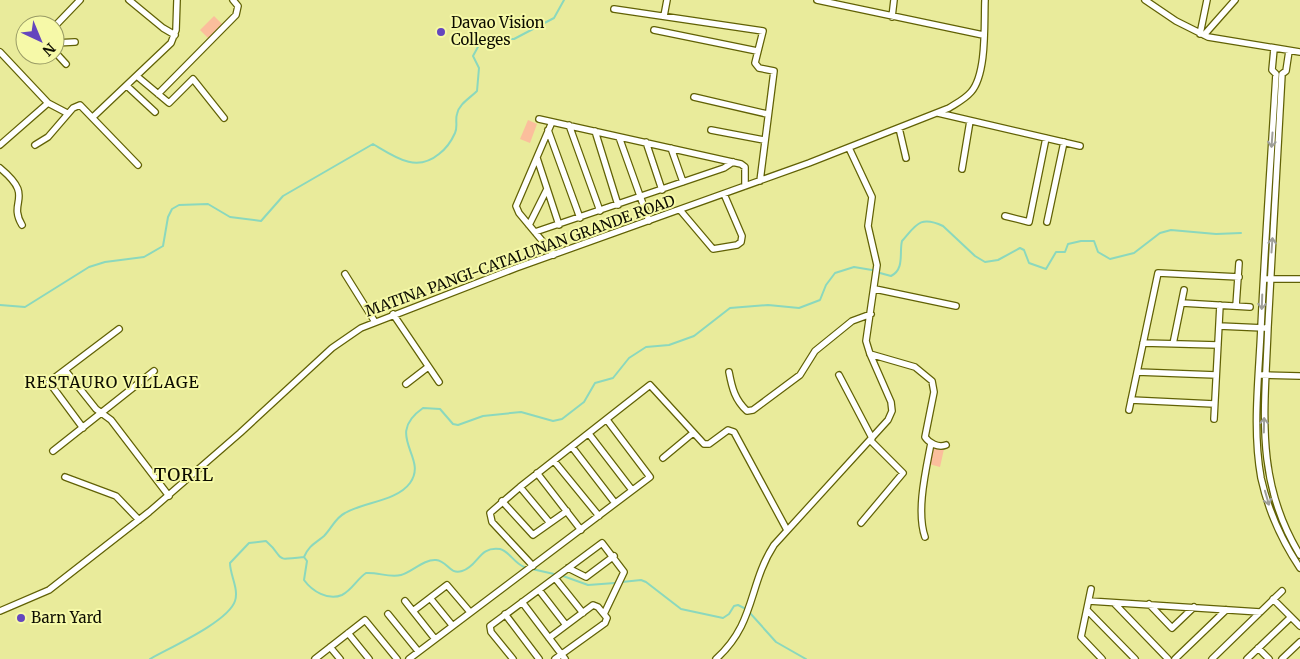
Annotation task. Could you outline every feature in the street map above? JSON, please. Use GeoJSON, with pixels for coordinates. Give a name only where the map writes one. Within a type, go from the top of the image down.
{"type":"FeatureCollection","features":[{"type":"Feature","properties":{"kind":"street"},"geometry":{"type":"LineString","coordinates":[[65,16],[80,0]]}},
{"type":"Feature","properties":{"kind":"street"},"geometry":{"type":"LineString","coordinates":[[129,0],[163,28],[175,35]]}},
{"type":"Feature","properties":{"kind":"street"},"geometry":{"type":"LineString","coordinates":[[93,117],[171,43],[175,35],[177,0]]}},
{"type":"Feature","properties":{"kind":"street"},"geometry":{"type":"LineString","coordinates":[[158,94],[236,15],[238,6],[233,0]]}},
{"type":"Feature","properties":{"kind":"street"},"geometry":{"type":"LineString","coordinates":[[664,16],[667,0]]}},
{"type":"Feature","properties":{"kind":"street"},"geometry":{"type":"LineString","coordinates":[[817,0],[983,35]]}},
{"type":"Feature","properties":{"kind":"street"},"geometry":{"type":"LineString","coordinates":[[892,17],[894,0]]}},
{"type":"Feature","properties":{"kind":"street","name":"MATINA PANGI-CATALUNAN GRANDE ROAD"},"geometry":{"type":"LineString","coordinates":[[0,612],[49,590],[139,520],[169,496],[337,344],[361,328],[393,314],[849,148],[938,113],[963,99],[976,85],[981,64],[985,0]]}},
{"type":"Feature","properties":{"kind":"street"},"geometry":{"type":"LineString","coordinates":[[1145,0],[1202,34],[1228,42],[1300,52]]}},
{"type":"Feature","properties":{"kind":"street"},"geometry":{"type":"LineString","coordinates":[[1202,34],[1207,0]]}},
{"type":"Feature","properties":{"kind":"street"},"geometry":{"type":"LineString","coordinates":[[1202,34],[1235,0]]}},
{"type":"Feature","properties":{"kind":"street"},"geometry":{"type":"LineString","coordinates":[[614,9],[763,31],[757,51],[756,65],[774,71],[767,114],[760,181]]}},
{"type":"Feature","properties":{"kind":"street"},"geometry":{"type":"LineString","coordinates":[[654,30],[757,51]]}},
{"type":"Feature","properties":{"kind":"street"},"geometry":{"type":"LineString","coordinates":[[65,42],[75,42]]}},
{"type":"Feature","properties":{"kind":"street"},"geometry":{"type":"LineString","coordinates":[[1274,49],[1272,69],[1279,74]]}},
{"type":"Feature","properties":{"kind":"street"},"geometry":{"type":"LineString","coordinates":[[1279,74],[1286,71],[1289,51]]}},
{"type":"Feature","properties":{"kind":"street"},"geometry":{"type":"LineString","coordinates":[[0,52],[48,103],[67,114]]}},
{"type":"Feature","properties":{"kind":"street"},"geometry":{"type":"LineString","coordinates":[[1279,74],[1263,279],[1256,430],[1262,479],[1271,511],[1284,542],[1300,568]]}},
{"type":"Feature","properties":{"kind":"street"},"geometry":{"type":"LineString","coordinates":[[1279,74],[1264,430],[1269,478],[1278,508],[1300,555]]}},
{"type":"Feature","properties":{"kind":"street"},"geometry":{"type":"LineString","coordinates":[[138,76],[169,104],[193,79],[224,118]]}},
{"type":"Feature","properties":{"kind":"street"},"geometry":{"type":"LineString","coordinates":[[127,86],[155,112]]}},
{"type":"Feature","properties":{"kind":"street"},"geometry":{"type":"LineString","coordinates":[[694,97],[767,114]]}},
{"type":"Feature","properties":{"kind":"street"},"geometry":{"type":"LineString","coordinates":[[0,145],[48,103]]}},
{"type":"Feature","properties":{"kind":"street"},"geometry":{"type":"LineString","coordinates":[[35,145],[53,131],[67,114],[80,105],[138,165]]}},
{"type":"Feature","properties":{"kind":"street"},"geometry":{"type":"LineString","coordinates":[[938,113],[1080,146]]}},
{"type":"Feature","properties":{"kind":"street"},"geometry":{"type":"LineString","coordinates":[[539,119],[733,162],[744,166],[745,186]]}},
{"type":"Feature","properties":{"kind":"street"},"geometry":{"type":"LineString","coordinates":[[962,169],[970,121]]}},
{"type":"Feature","properties":{"kind":"street"},"geometry":{"type":"LineString","coordinates":[[552,122],[516,208],[554,255]]}},
{"type":"Feature","properties":{"kind":"street"},"geometry":{"type":"LineString","coordinates":[[569,125],[600,211]]}},
{"type":"Feature","properties":{"kind":"street"},"geometry":{"type":"LineString","coordinates":[[899,128],[906,158]]}},
{"type":"Feature","properties":{"kind":"street"},"geometry":{"type":"LineString","coordinates":[[548,130],[580,218]]}},
{"type":"Feature","properties":{"kind":"street"},"geometry":{"type":"LineString","coordinates":[[710,130],[764,140]]}},
{"type":"Feature","properties":{"kind":"street"},"geometry":{"type":"LineString","coordinates":[[595,131],[618,205]]}},
{"type":"Feature","properties":{"kind":"street"},"geometry":{"type":"LineString","coordinates":[[619,136],[649,221]]}},
{"type":"Feature","properties":{"kind":"street"},"geometry":{"type":"LineString","coordinates":[[1005,216],[1029,222],[1046,138]]}},
{"type":"Feature","properties":{"kind":"street"},"geometry":{"type":"LineString","coordinates":[[646,142],[662,190]]}},
{"type":"Feature","properties":{"kind":"street"},"geometry":{"type":"LineString","coordinates":[[1047,222],[1064,142]]}},
{"type":"Feature","properties":{"kind":"street"},"geometry":{"type":"LineString","coordinates":[[671,148],[683,182]]}},
{"type":"Feature","properties":{"kind":"street"},"geometry":{"type":"LineString","coordinates":[[716,659],[734,640],[743,626],[762,566],[774,545],[888,420],[892,411],[891,402],[866,341],[877,265],[868,226],[872,197],[849,148]]}},
{"type":"Feature","properties":{"kind":"street"},"geometry":{"type":"LineString","coordinates":[[537,158],[559,225]]}},
{"type":"Feature","properties":{"kind":"street"},"geometry":{"type":"LineString","coordinates":[[535,232],[640,198],[724,168],[733,162]]}},
{"type":"Feature","properties":{"kind":"street"},"geometry":{"type":"LineString","coordinates":[[0,168],[16,183],[20,190],[17,215],[22,225]]}},
{"type":"Feature","properties":{"kind":"street"},"geometry":{"type":"LineString","coordinates":[[529,225],[547,189]]}},
{"type":"Feature","properties":{"kind":"street"},"geometry":{"type":"LineString","coordinates":[[680,210],[709,247],[717,250],[737,245],[741,242],[742,236],[724,194]]}},
{"type":"Feature","properties":{"kind":"street"},"geometry":{"type":"LineString","coordinates":[[1236,306],[1240,263]]}},
{"type":"Feature","properties":{"kind":"street"},"geometry":{"type":"LineString","coordinates":[[1129,410],[1158,272],[1238,277]]}},
{"type":"Feature","properties":{"kind":"street"},"geometry":{"type":"LineString","coordinates":[[345,274],[375,322]]}},
{"type":"Feature","properties":{"kind":"street"},"geometry":{"type":"LineString","coordinates":[[1263,279],[1300,280]]}},
{"type":"Feature","properties":{"kind":"street"},"geometry":{"type":"LineString","coordinates":[[875,289],[956,306]]}},
{"type":"Feature","properties":{"kind":"street"},"geometry":{"type":"LineString","coordinates":[[1173,344],[1184,290]]}},
{"type":"Feature","properties":{"kind":"street"},"geometry":{"type":"LineString","coordinates":[[1182,303],[1250,307]]}},
{"type":"Feature","properties":{"kind":"street"},"geometry":{"type":"LineString","coordinates":[[1214,419],[1220,305]]}},
{"type":"Feature","properties":{"kind":"street"},"geometry":{"type":"LineString","coordinates":[[393,314],[438,382]]}},
{"type":"Feature","properties":{"kind":"street"},"geometry":{"type":"LineString","coordinates":[[729,372],[732,392],[747,412],[753,410],[800,375],[815,351],[852,321],[871,314]]}},
{"type":"Feature","properties":{"kind":"street"},"geometry":{"type":"LineString","coordinates":[[1219,326],[1268,328]]}},
{"type":"Feature","properties":{"kind":"street"},"geometry":{"type":"LineString","coordinates":[[83,428],[49,382],[119,329]]}},
{"type":"Feature","properties":{"kind":"street"},"geometry":{"type":"LineString","coordinates":[[1143,343],[1218,346]]}},
{"type":"Feature","properties":{"kind":"street"},"geometry":{"type":"LineString","coordinates":[[870,354],[915,367],[932,381],[934,392],[924,431],[926,439],[931,443],[941,446],[946,445]]}},
{"type":"Feature","properties":{"kind":"street"},"geometry":{"type":"LineString","coordinates":[[406,384],[428,367]]}},
{"type":"Feature","properties":{"kind":"street"},"geometry":{"type":"LineString","coordinates":[[64,370],[101,414],[111,420],[169,496]]}},
{"type":"Feature","properties":{"kind":"street"},"geometry":{"type":"LineString","coordinates":[[52,451],[154,371]]}},
{"type":"Feature","properties":{"kind":"street"},"geometry":{"type":"LineString","coordinates":[[1137,372],[1216,375]]}},
{"type":"Feature","properties":{"kind":"street"},"geometry":{"type":"LineString","coordinates":[[1258,374],[1300,376]]}},
{"type":"Feature","properties":{"kind":"street"},"geometry":{"type":"LineString","coordinates":[[839,375],[871,439],[903,474],[861,523]]}},
{"type":"Feature","properties":{"kind":"street"},"geometry":{"type":"LineString","coordinates":[[533,566],[490,519],[490,513],[502,501],[650,385],[706,445],[728,430],[734,432],[787,530]]}},
{"type":"Feature","properties":{"kind":"street"},"geometry":{"type":"LineString","coordinates":[[1131,400],[1214,404]]}},
{"type":"Feature","properties":{"kind":"street"},"geometry":{"type":"LineString","coordinates":[[409,659],[650,476],[607,420]]}},
{"type":"Feature","properties":{"kind":"street"},"geometry":{"type":"LineString","coordinates":[[663,458],[693,433]]}},
{"type":"Feature","properties":{"kind":"street"},"geometry":{"type":"LineString","coordinates":[[589,434],[632,490]]}},
{"type":"Feature","properties":{"kind":"street"},"geometry":{"type":"LineString","coordinates":[[925,537],[922,526],[924,486],[931,443]]}},
{"type":"Feature","properties":{"kind":"street"},"geometry":{"type":"LineString","coordinates":[[572,447],[615,503]]}},
{"type":"Feature","properties":{"kind":"street"},"geometry":{"type":"LineString","coordinates":[[554,461],[599,516]]}},
{"type":"Feature","properties":{"kind":"street"},"geometry":{"type":"LineString","coordinates":[[537,474],[581,530]]}},
{"type":"Feature","properties":{"kind":"street"},"geometry":{"type":"LineString","coordinates":[[65,477],[116,496],[139,520]]}},
{"type":"Feature","properties":{"kind":"street"},"geometry":{"type":"LineString","coordinates":[[1262,479],[1269,478]]}},
{"type":"Feature","properties":{"kind":"street"},"geometry":{"type":"LineString","coordinates":[[520,487],[550,524]]}},
{"type":"Feature","properties":{"kind":"street"},"geometry":{"type":"LineString","coordinates":[[502,501],[531,534],[536,534],[566,511]]}},
{"type":"Feature","properties":{"kind":"street"},"geometry":{"type":"LineString","coordinates":[[1284,542],[1291,539]]}},
{"type":"Feature","properties":{"kind":"street"},"geometry":{"type":"LineString","coordinates":[[513,659],[490,629],[491,624],[600,543],[604,544],[614,556],[622,568],[623,574],[604,614]]}},
{"type":"Feature","properties":{"kind":"street"},"geometry":{"type":"LineString","coordinates":[[568,568],[586,577],[614,556]]}},
{"type":"Feature","properties":{"kind":"street"},"geometry":{"type":"LineString","coordinates":[[555,578],[583,613]]}},
{"type":"Feature","properties":{"kind":"street"},"geometry":{"type":"LineString","coordinates":[[413,611],[446,585],[470,612]]}},
{"type":"Feature","properties":{"kind":"street"},"geometry":{"type":"LineString","coordinates":[[1091,589],[1081,637],[1102,659]]}},
{"type":"Feature","properties":{"kind":"street"},"geometry":{"type":"LineString","coordinates":[[539,590],[566,625]]}},
{"type":"Feature","properties":{"kind":"street"},"geometry":{"type":"LineString","coordinates":[[1212,659],[1282,591]]}},
{"type":"Feature","properties":{"kind":"street"},"geometry":{"type":"LineString","coordinates":[[430,598],[452,625]]}},
{"type":"Feature","properties":{"kind":"street"},"geometry":{"type":"LineString","coordinates":[[1273,599],[1300,626]]}},
{"type":"Feature","properties":{"kind":"street"},"geometry":{"type":"LineString","coordinates":[[405,600],[435,638]]}},
{"type":"Feature","properties":{"kind":"street"},"geometry":{"type":"LineString","coordinates":[[1089,601],[1260,612]]}},
{"type":"Feature","properties":{"kind":"street"},"geometry":{"type":"LineString","coordinates":[[522,602],[564,657]]}},
{"type":"Feature","properties":{"kind":"street"},"geometry":{"type":"LineString","coordinates":[[1114,603],[1168,659]]}},
{"type":"Feature","properties":{"kind":"street"},"geometry":{"type":"LineString","coordinates":[[1149,604],[1172,628],[1194,607]]}},
{"type":"Feature","properties":{"kind":"street"},"geometry":{"type":"LineString","coordinates":[[549,638],[595,605],[604,614],[606,622],[564,657],[555,659]]}},
{"type":"Feature","properties":{"kind":"street"},"geometry":{"type":"LineString","coordinates":[[1087,610],[1135,659]]}},
{"type":"Feature","properties":{"kind":"street"},"geometry":{"type":"LineString","coordinates":[[1175,659],[1226,610]]}},
{"type":"Feature","properties":{"kind":"street"},"geometry":{"type":"LineString","coordinates":[[388,614],[418,651]]}},
{"type":"Feature","properties":{"kind":"street"},"geometry":{"type":"LineString","coordinates":[[505,614],[539,659]]}},
{"type":"Feature","properties":{"kind":"street"},"geometry":{"type":"LineString","coordinates":[[1246,659],[1291,617]]}},
{"type":"Feature","properties":{"kind":"street"},"geometry":{"type":"LineString","coordinates":[[315,659],[365,620],[396,659]]}},
{"type":"Feature","properties":{"kind":"street"},"geometry":{"type":"LineString","coordinates":[[348,633],[368,659]]}},
{"type":"Feature","properties":{"kind":"street"},"geometry":{"type":"LineString","coordinates":[[1282,659],[1300,642]]}},
{"type":"Feature","properties":{"kind":"street"},"geometry":{"type":"LineString","coordinates":[[330,647],[340,659]]}},
{"type":"Feature","properties":{"kind":"street"},"geometry":{"type":"LineString","coordinates":[[1258,648],[1270,659]]}},
{"type":"Feature","properties":{"kind":"shaded area"},"geometry":{"type":"Polygon","coordinates":[[[214,16],[222,24],[208,38],[200,30],[214,16]]]}},
{"type":"Feature","properties":{"kind":"shaded area"},"geometry":{"type":"Polygon","coordinates":[[[528,120],[537,124],[530,143],[520,139],[528,120]]]}},
{"type":"Feature","properties":{"kind":"shaded area"},"geometry":{"type":"Polygon","coordinates":[[[934,446],[944,449],[940,467],[929,464],[934,446]]]}},
{"type":"Feature","properties":{"kind":"waterway"},"geometry":{"type":"LineString","coordinates":[[0,305],[25,307],[89,267],[105,262],[144,257],[163,246],[168,217],[172,209],[179,205],[208,204],[230,217],[261,221],[283,196],[373,144],[389,154],[406,161],[414,163],[430,160],[447,147],[456,131],[458,110],[477,91],[479,68],[473,56],[479,45],[492,39],[514,39],[554,18],[564,0]]}},
{"type":"Feature","properties":{"kind":"waterway"},"geometry":{"type":"LineString","coordinates":[[880,273],[891,276],[895,273],[900,265],[902,241],[919,223],[929,221],[943,226],[975,256],[985,262],[998,260],[1020,248],[1024,250],[1029,263],[1046,269],[1056,252],[1065,252],[1068,244],[1081,241],[1094,241],[1098,252],[1110,259],[1134,253],[1160,233],[1171,230],[1216,234],[1241,233]]}},
{"type":"Feature","properties":{"kind":"waterway"},"geometry":{"type":"LineString","coordinates":[[524,567],[503,550],[493,549],[487,550],[472,565],[458,572],[451,570],[440,561],[432,560],[401,575],[392,576],[366,573],[346,593],[337,597],[321,594],[311,588],[304,580],[307,561],[304,557],[306,553],[339,518],[353,509],[389,498],[410,483],[414,473],[414,464],[406,437],[407,428],[412,418],[423,408],[440,409],[453,424],[458,425],[483,416],[521,412],[553,421],[562,419],[584,402],[595,383],[613,378],[629,358],[646,347],[669,345],[694,336],[730,308],[768,305],[799,308],[820,300],[826,285],[835,273],[854,267],[872,270]]}},
{"type":"Feature","properties":{"kind":"waterway"},"geometry":{"type":"LineString","coordinates":[[150,659],[210,626],[230,609],[236,596],[230,563],[249,543],[266,541],[283,558],[304,557]]}},
{"type":"Feature","properties":{"kind":"waterway"},"geometry":{"type":"LineString","coordinates":[[532,569],[554,574]]}},
{"type":"Feature","properties":{"kind":"waterway"},"geometry":{"type":"LineString","coordinates":[[563,576],[588,585],[615,583]]}},
{"type":"Feature","properties":{"kind":"waterway"},"geometry":{"type":"LineString","coordinates":[[622,582],[641,580],[681,609],[723,618],[729,614],[734,606],[738,605],[744,608]]}},
{"type":"Feature","properties":{"kind":"waterway"},"geometry":{"type":"LineString","coordinates":[[750,613],[776,642],[806,659]]}},
{"type":"Feature","properties":{"kind":"place","name":"Davao Vision Colleges"},"geometry":{"type":"Point","coordinates":[441,32]}},
{"type":"Feature","properties":{"kind":"place","name":"Barn Yard"},"geometry":{"type":"Point","coordinates":[21,618]}},
{"type":"Feature","properties":{"kind":"district","name":"RESTAURO VILLAGE"},"geometry":{"type":"Point","coordinates":[112,382]}},
{"type":"Feature","properties":{"kind":"district","name":"TORIL"},"geometry":{"type":"Point","coordinates":[184,475]}}]}
